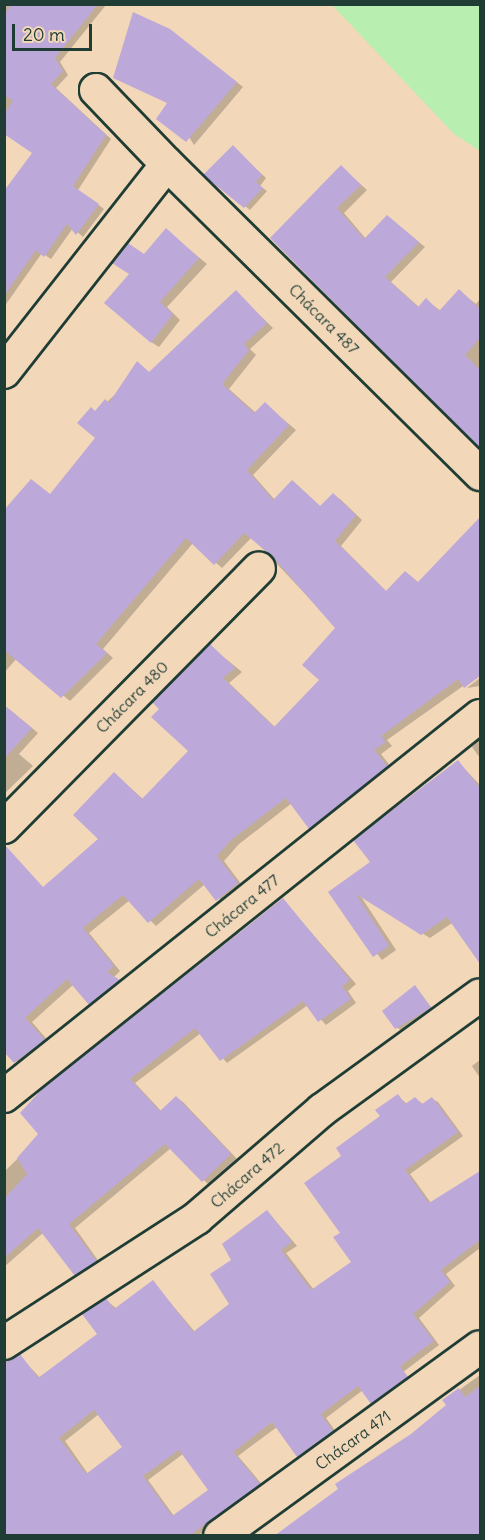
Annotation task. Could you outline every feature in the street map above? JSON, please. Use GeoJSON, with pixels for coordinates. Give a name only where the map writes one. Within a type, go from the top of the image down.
{"type":"FeatureCollection","features":[{"type":"Feature","properties":{"kind":"street","name":"Chácara 487"},"geometry":{"type":"LineString","coordinates":[[96,90],[167,164],[480,474]]}},
{"type":"Feature","properties":{"kind":"street"},"geometry":{"type":"LineString","coordinates":[[4,372],[167,164]]}},
{"type":"Feature","properties":{"kind":"street","name":"Chácara 480"},"geometry":{"type":"LineString","coordinates":[[4,827],[259,568]]}},
{"type":"Feature","properties":{"kind":"street","name":"Chácara 477"},"geometry":{"type":"LineString","coordinates":[[4,1096],[480,716]]}},
{"type":"Feature","properties":{"kind":"street","name":"Chácara 472"},"geometry":{"type":"LineString","coordinates":[[4,1343],[198,1218],[322,1110],[480,995]]}},
{"type":"Feature","properties":{"kind":"street","name":"Chácara 471"},"geometry":{"type":"LineString","coordinates":[[224,1535],[480,1347]]}},
{"type":"Feature","properties":{"kind":"green space"},"geometry":{"type":"Polygon","coordinates":[[[332,5],[480,5],[480,151],[454,134],[332,5]]]}},
{"type":"Feature","properties":{"kind":"building"},"geometry":{"type":"Polygon","coordinates":[[[12,4],[98,4],[55,58],[63,71],[51,84],[106,135],[73,186],[99,204],[76,235],[67,224],[44,257],[36,250],[4,296],[4,191],[32,153],[4,134],[4,114],[13,101],[4,95],[4,15],[12,4]]]}},
{"type":"Feature","properties":{"kind":"building"},"geometry":{"type":"Polygon","coordinates":[[[133,12],[170,29],[237,82],[186,142],[156,119],[167,103],[113,78],[133,12]]]}},
{"type":"Feature","properties":{"kind":"building"},"geometry":{"type":"Polygon","coordinates":[[[233,145],[262,175],[256,182],[263,188],[244,208],[203,175],[233,145]]]}},
{"type":"Feature","properties":{"kind":"building"},"geometry":{"type":"Polygon","coordinates":[[[341,165],[361,185],[337,208],[364,239],[387,215],[419,242],[385,277],[418,307],[426,298],[439,311],[459,289],[480,309],[480,338],[465,355],[480,370],[480,449],[270,238],[341,165]]]}},
{"type":"Feature","properties":{"kind":"building"},"geometry":{"type":"Polygon","coordinates":[[[166,228],[199,258],[160,302],[173,314],[151,343],[104,303],[129,274],[112,263],[128,243],[144,254],[166,228]]]}},
{"type":"Feature","properties":{"kind":"building"},"geometry":{"type":"Polygon","coordinates":[[[236,290],[267,323],[244,344],[249,350],[222,384],[254,413],[265,402],[289,425],[247,470],[273,500],[292,480],[320,506],[333,493],[356,515],[335,541],[386,591],[405,571],[418,582],[480,517],[480,676],[464,688],[458,679],[381,736],[386,742],[374,750],[388,767],[309,829],[286,798],[231,840],[217,856],[238,883],[216,901],[199,879],[148,923],[123,895],[83,928],[114,966],[107,972],[120,980],[89,1005],[67,979],[25,1018],[45,1040],[14,1063],[4,1052],[4,844],[43,887],[98,839],[73,815],[114,772],[142,799],[188,751],[151,717],[159,709],[152,702],[210,644],[235,668],[223,678],[274,727],[319,680],[302,665],[335,628],[272,556],[244,533],[214,565],[186,538],[96,644],[107,653],[61,698],[4,650],[4,510],[31,479],[50,494],[95,438],[77,423],[91,407],[95,411],[105,399],[109,403],[137,361],[149,372],[236,290]]]}},
{"type":"Feature","properties":{"kind":"building"},"geometry":{"type":"Polygon","coordinates":[[[4,705],[32,728],[4,759],[4,705]]]}},
{"type":"Feature","properties":{"kind":"building"},"geometry":{"type":"Polygon","coordinates":[[[458,760],[480,788],[480,964],[447,917],[421,935],[356,894],[389,946],[373,957],[328,892],[370,862],[353,840],[458,760]]]}},
{"type":"Feature","properties":{"kind":"building"},"geometry":{"type":"Polygon","coordinates":[[[283,898],[350,980],[342,986],[351,999],[318,1022],[303,1001],[220,1061],[195,1028],[130,1079],[160,1111],[176,1096],[231,1154],[202,1182],[165,1144],[69,1224],[97,1262],[75,1276],[38,1228],[4,1258],[4,1199],[27,1174],[17,1158],[38,1134],[20,1113],[43,1088],[283,898]]]}},
{"type":"Feature","properties":{"kind":"building"},"geometry":{"type":"Polygon","coordinates":[[[415,985],[431,1008],[395,1029],[382,1011],[415,985]]]}},
{"type":"Feature","properties":{"kind":"building"},"geometry":{"type":"Polygon","coordinates":[[[398,1094],[405,1104],[415,1097],[422,1104],[432,1097],[458,1132],[405,1170],[429,1203],[480,1171],[480,1240],[441,1270],[450,1282],[413,1314],[434,1341],[400,1366],[408,1377],[371,1404],[358,1386],[321,1414],[333,1431],[297,1457],[272,1422],[233,1452],[260,1484],[189,1536],[4,1536],[4,1363],[20,1354],[38,1378],[97,1334],[82,1314],[106,1298],[114,1309],[153,1280],[193,1332],[229,1304],[210,1274],[231,1260],[222,1244],[267,1210],[292,1242],[281,1250],[311,1290],[351,1262],[333,1237],[340,1233],[304,1183],[341,1156],[336,1148],[380,1116],[375,1110],[398,1094]],[[94,1410],[59,1438],[86,1474],[122,1447],[94,1410]],[[179,1450],[143,1476],[172,1516],[208,1490],[179,1450]]]}},
{"type":"Feature","properties":{"kind":"building"},"geometry":{"type":"Polygon","coordinates":[[[480,1386],[480,1536],[274,1536],[338,1489],[335,1484],[411,1434],[446,1405],[442,1400],[459,1388],[465,1397],[480,1386]]]}}]}
